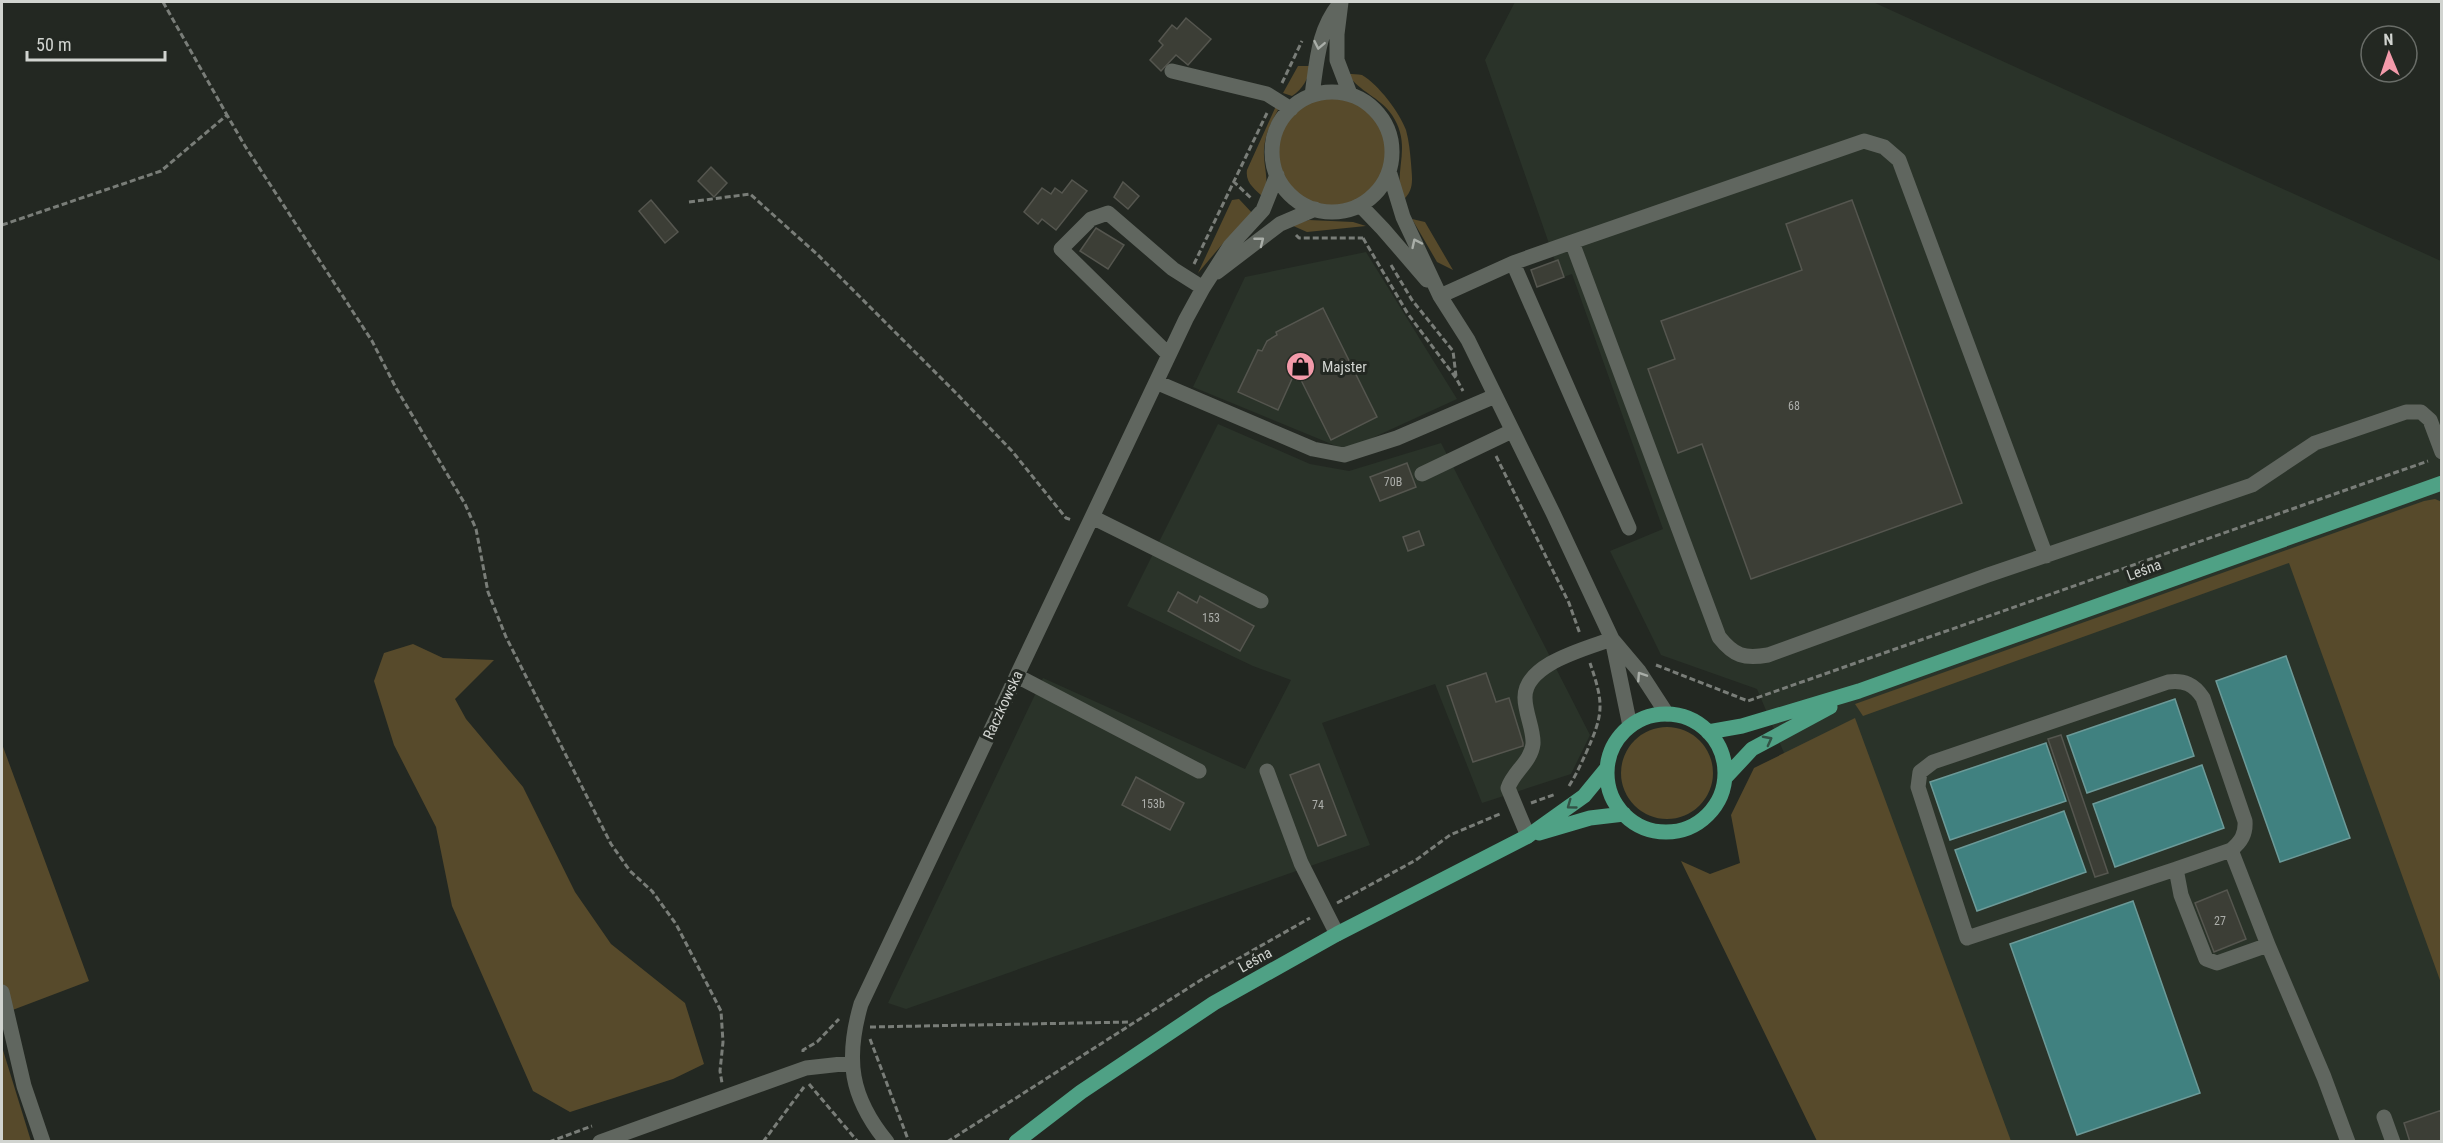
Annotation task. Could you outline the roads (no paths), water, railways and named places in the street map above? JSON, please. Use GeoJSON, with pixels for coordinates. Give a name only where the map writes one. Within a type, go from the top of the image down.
{"type":"FeatureCollection","features":[{"type":"Feature","properties":{"kind":"main road","name":"Leśna"},"geometry":{"type":"LineString","coordinates":[[1708,732],[1742,726],[1859,691],[2442,483]]}},
{"type":"Feature","properties":{"kind":"main road","name":"Leśna"},"geometry":{"type":"LineString","coordinates":[[1725,778],[1752,749],[1859,691]]}},
{"type":"Feature","properties":{"kind":"main road"},"geometry":{"type":"LineString","coordinates":[[1667,714],[1689,719],[1708,732],[1721,753],[1725,778],[1722,791],[1708,814],[1686,828],[1673,831],[1653,830],[1635,823],[1624,814],[1611,793],[1607,768],[1615,745],[1630,726],[1654,716],[1667,714]]}},
{"type":"Feature","properties":{"kind":"main road","name":"Leśna"},"geometry":{"type":"LineString","coordinates":[[1016,1142],[1081,1092],[1214,1003],[1337,934],[1528,836],[1584,796],[1607,768]]}},
{"type":"Feature","properties":{"kind":"main road","name":"Leśna"},"geometry":{"type":"LineString","coordinates":[[1528,836],[1590,818],[1624,814]]}},
{"type":"Feature","properties":{"kind":"street"},"geometry":{"type":"LineString","coordinates":[[1341,2],[1337,60],[1350,94]]}},
{"type":"Feature","properties":{"kind":"street"},"geometry":{"type":"LineString","coordinates":[[1312,94],[1322,34],[1330,15],[1341,2]]}},
{"type":"Feature","properties":{"kind":"street"},"geometry":{"type":"LineString","coordinates":[[1172,71],[1267,94],[1291,109]]}},
{"type":"Feature","properties":{"kind":"street"},"geometry":{"type":"LineString","coordinates":[[1332,91],[1350,94],[1366,102],[1379,114],[1388,129],[1392,147],[1389,171],[1385,182],[1373,196],[1360,205],[1343,211],[1315,209],[1293,198],[1282,185],[1277,175],[1272,150],[1275,132],[1284,115],[1312,94],[1332,91]]}},
{"type":"Feature","properties":{"kind":"street"},"geometry":{"type":"LineString","coordinates":[[1440,296],[1513,263],[1864,141],[1884,147],[1899,159],[2046,556]]}},
{"type":"Feature","properties":{"kind":"street"},"geometry":{"type":"LineString","coordinates":[[1389,171],[1403,217],[1440,296],[1468,340],[1612,639],[1630,726]]}},
{"type":"Feature","properties":{"kind":"street","name":"Raczkowska"},"geometry":{"type":"LineString","coordinates":[[887,1142],[874,1125],[859,1098],[851,1063],[855,1024],[861,1004],[1169,355],[1203,288],[1230,246],[1263,210],[1277,175]]}},
{"type":"Feature","properties":{"kind":"street"},"geometry":{"type":"LineString","coordinates":[[1360,205],[1440,296]]}},
{"type":"Feature","properties":{"kind":"street","name":"Raczkowska"},"geometry":{"type":"LineString","coordinates":[[1213,275],[1280,224],[1315,209]]}},
{"type":"Feature","properties":{"kind":"street"},"geometry":{"type":"LineString","coordinates":[[1169,355],[1061,249],[1091,219],[1108,213],[1173,269],[1203,288]]}},
{"type":"Feature","properties":{"kind":"street"},"geometry":{"type":"LineString","coordinates":[[1572,242],[1719,637],[1728,649],[1752,658],[1768,656],[2252,485],[2315,443],[2406,412],[2421,412],[2430,420],[2436,456]]}},
{"type":"Feature","properties":{"kind":"street"},"geometry":{"type":"LineString","coordinates":[[1513,263],[1629,528]]}},
{"type":"Feature","properties":{"kind":"street"},"geometry":{"type":"LineString","coordinates":[[1156,382],[1313,449],[1344,455],[1375,446],[1495,396]]}},
{"type":"Feature","properties":{"kind":"street"},"geometry":{"type":"LineString","coordinates":[[1422,474],[1512,431]]}},
{"type":"Feature","properties":{"kind":"street"},"geometry":{"type":"LineString","coordinates":[[1090,522],[1262,601]]}},
{"type":"Feature","properties":{"kind":"street"},"geometry":{"type":"LineString","coordinates":[[1528,836],[1508,788],[1510,781],[1529,757],[1533,743],[1525,700],[1526,687],[1534,674],[1551,664],[1612,639]]}},
{"type":"Feature","properties":{"kind":"street"},"geometry":{"type":"LineString","coordinates":[[1612,639],[1639,671],[1667,714]]}},
{"type":"Feature","properties":{"kind":"street"},"geometry":{"type":"LineString","coordinates":[[1017,676],[1199,771]]}},
{"type":"Feature","properties":{"kind":"street"},"geometry":{"type":"LineString","coordinates":[[2179,681],[2198,690],[2203,698],[2246,820],[2246,829],[2243,837],[2231,850],[2176,869],[1967,938],[1918,787],[1920,772],[1934,762],[2168,682],[2179,681]]}},
{"type":"Feature","properties":{"kind":"street"},"geometry":{"type":"LineString","coordinates":[[1267,771],[1301,863],[1337,934]]}},
{"type":"Feature","properties":{"kind":"street"},"geometry":{"type":"LineString","coordinates":[[2231,850],[2324,1077],[2344,1140]]}},
{"type":"Feature","properties":{"kind":"street"},"geometry":{"type":"LineString","coordinates":[[2176,869],[2181,895],[2206,959],[2217,963],[2268,945]]}},
{"type":"Feature","properties":{"kind":"street"},"geometry":{"type":"LineString","coordinates":[[2,993],[4,1012],[24,1086],[43,1142]]}},
{"type":"Feature","properties":{"kind":"street"},"geometry":{"type":"LineString","coordinates":[[600,1142],[806,1068],[851,1063]]}},
{"type":"Feature","properties":{"kind":"street"},"geometry":{"type":"LineString","coordinates":[[2384,1117],[2393,1142]]}},
{"type":"Feature","properties":{"kind":"water"},"geometry":{"type":"Polygon","coordinates":[[[2286,656],[2350,838],[2280,862],[2216,681],[2286,656]]]}},
{"type":"Feature","properties":{"kind":"water"},"geometry":{"type":"Polygon","coordinates":[[[2175,699],[2194,756],[2087,793],[2067,736],[2175,699]]]}},
{"type":"Feature","properties":{"kind":"water"},"geometry":{"type":"Polygon","coordinates":[[[2046,743],[2066,801],[1950,840],[1930,782],[2046,743]]]}},
{"type":"Feature","properties":{"kind":"water"},"geometry":{"type":"Polygon","coordinates":[[[2202,765],[2224,828],[2115,867],[2093,804],[2202,765]]]}},
{"type":"Feature","properties":{"kind":"water"},"geometry":{"type":"Polygon","coordinates":[[[2064,811],[2086,872],[1977,911],[1955,850],[2064,811]]]}},
{"type":"Feature","properties":{"kind":"water"},"geometry":{"type":"Polygon","coordinates":[[[2133,901],[2200,1093],[2077,1135],[2010,944],[2133,901]]]}},
{"type":"Feature","properties":{"kind":"place","name":"Majster"},"geometry":{"type":"Point","coordinates":[1301,367]}}]}
